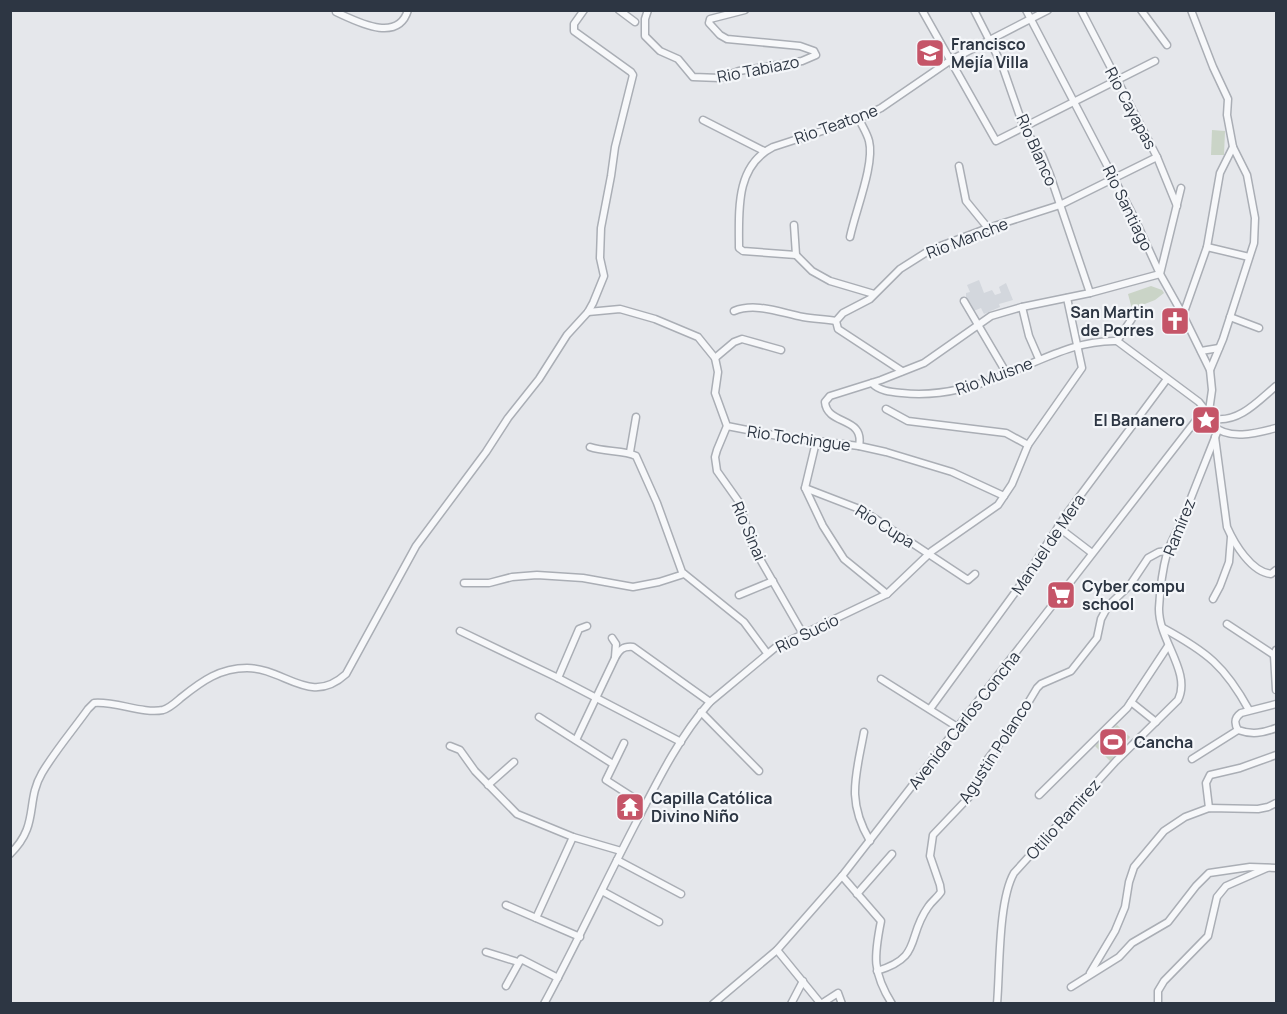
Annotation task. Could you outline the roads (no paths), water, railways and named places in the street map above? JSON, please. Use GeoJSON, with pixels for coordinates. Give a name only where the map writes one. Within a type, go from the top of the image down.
{"type":"FeatureCollection","features":[{"type":"Feature","properties":{"kind":"street"},"geometry":{"type":"LineString","coordinates":[[336,12],[386,29],[404,19],[408,10]]}},
{"type":"Feature","properties":{"kind":"street"},"geometry":{"type":"LineString","coordinates":[[10,854],[23,841],[28,830],[41,773],[94,703],[154,710],[166,709],[204,680],[230,670],[245,668],[260,670],[306,687],[318,688],[338,681],[346,674],[416,546],[486,452],[567,335],[588,312],[604,276],[600,258],[601,228],[615,147],[633,80],[631,72],[574,31],[574,24],[584,10]]}},
{"type":"Feature","properties":{"kind":"street"},"geometry":{"type":"LineString","coordinates":[[619,10],[634,22]]}},
{"type":"Feature","properties":{"kind":"street","name":"Rio Tabiazo"},"geometry":{"type":"LineString","coordinates":[[648,10],[645,19],[645,36],[660,51],[678,59],[693,77],[720,78],[739,71],[802,61],[816,55],[814,51],[800,46],[727,39],[709,23],[710,19],[745,10]]}},
{"type":"Feature","properties":{"kind":"street"},"geometry":{"type":"LineString","coordinates":[[922,10],[996,141],[1155,60]]}},
{"type":"Feature","properties":{"kind":"street","name":"Rio Blanco"},"geometry":{"type":"LineString","coordinates":[[974,10],[1002,65],[1024,128],[1042,155],[1090,293]]}},
{"type":"Feature","properties":{"kind":"street","name":"Rio Santiago"},"geometry":{"type":"LineString","coordinates":[[1026,10],[1134,217],[1160,274],[1184,315],[1210,370],[1212,390],[1208,411]]}},
{"type":"Feature","properties":{"kind":"street","name":"Rio Teatone"},"geometry":{"type":"LineString","coordinates":[[796,255],[743,251],[739,248],[741,187],[750,166],[764,151],[796,138],[859,119],[881,108],[951,60],[1048,10]]}},
{"type":"Feature","properties":{"kind":"street","name":"Rio Cayapas"},"geometry":{"type":"LineString","coordinates":[[1081,10],[1157,157],[1177,206]]}},
{"type":"Feature","properties":{"kind":"street"},"geometry":{"type":"LineString","coordinates":[[1142,10],[1167,45]]}},
{"type":"Feature","properties":{"kind":"street"},"geometry":{"type":"LineString","coordinates":[[1191,10],[1228,99],[1227,115],[1233,147],[1247,175],[1255,218],[1254,243],[1210,370]]}},
{"type":"Feature","properties":{"kind":"street"},"geometry":{"type":"LineString","coordinates":[[850,237],[867,175],[869,156],[869,141],[859,119]]}},
{"type":"Feature","properties":{"kind":"street"},"geometry":{"type":"LineString","coordinates":[[703,120],[764,151]]}},
{"type":"Feature","properties":{"kind":"street"},"geometry":{"type":"LineString","coordinates":[[1184,315],[1208,247],[1220,173],[1233,147]]}},
{"type":"Feature","properties":{"kind":"street","name":"Rio Manche"},"geometry":{"type":"LineString","coordinates":[[836,321],[843,313],[865,303],[900,269],[930,250],[988,228],[1060,205],[1157,157]]}},
{"type":"Feature","properties":{"kind":"street"},"geometry":{"type":"LineString","coordinates":[[959,166],[966,201],[988,228]]}},
{"type":"Feature","properties":{"kind":"street"},"geometry":{"type":"LineString","coordinates":[[859,446],[860,436],[857,430],[828,413],[825,402],[834,394],[872,383],[924,363],[991,316],[1160,274],[1182,188]]}},
{"type":"Feature","properties":{"kind":"street"},"geometry":{"type":"LineString","coordinates":[[794,225],[796,255],[813,271],[830,281],[874,294]]}},
{"type":"Feature","properties":{"kind":"street"},"geometry":{"type":"LineString","coordinates":[[1208,247],[1249,257]]}},
{"type":"Feature","properties":{"kind":"street","name":"Rio Sucio"},"geometry":{"type":"LineString","coordinates":[[544,1004],[580,938],[659,777],[701,712],[710,702],[767,653],[887,594],[929,554],[993,510],[1004,496],[1012,484],[1028,445],[1082,368],[1068,298]]}},
{"type":"Feature","properties":{"kind":"street"},"geometry":{"type":"LineString","coordinates":[[964,301],[1007,374]]}},
{"type":"Feature","properties":{"kind":"street"},"geometry":{"type":"LineString","coordinates":[[734,311],[748,307],[760,308],[807,318],[836,321],[836,325],[842,332],[902,371]]}},
{"type":"Feature","properties":{"kind":"street"},"geometry":{"type":"LineString","coordinates":[[1022,307],[1029,336],[1039,359]]}},
{"type":"Feature","properties":{"kind":"street"},"geometry":{"type":"LineString","coordinates":[[588,312],[620,309],[655,319],[698,337],[716,358],[734,342],[742,339],[781,350]]}},
{"type":"Feature","properties":{"kind":"street"},"geometry":{"type":"LineString","coordinates":[[1141,309],[1135,314],[1117,342],[1208,411],[1215,427],[1227,527],[1247,559],[1266,573],[1271,574],[1276,570]]}},
{"type":"Feature","properties":{"kind":"street"},"geometry":{"type":"LineString","coordinates":[[1230,317],[1259,328]]}},
{"type":"Feature","properties":{"kind":"street","name":"Rio Muisne"},"geometry":{"type":"LineString","coordinates":[[872,383],[880,389],[897,393],[943,394],[1007,374],[1039,359],[1079,346],[1102,341],[1117,342]]}},
{"type":"Feature","properties":{"kind":"street"},"geometry":{"type":"LineString","coordinates":[[1201,351],[1219,348]]}},
{"type":"Feature","properties":{"kind":"street","name":"Rio Tochingue"},"geometry":{"type":"LineString","coordinates":[[716,358],[718,372],[715,393],[727,426],[816,442],[859,446],[906,457],[952,472],[1004,496]]}},
{"type":"Feature","properties":{"kind":"street","name":"Manuel de Mera"},"geometry":{"type":"LineString","coordinates":[[930,709],[1019,587],[1058,527],[1167,379]]}},
{"type":"Feature","properties":{"kind":"street"},"geometry":{"type":"LineString","coordinates":[[1197,419],[1203,428],[1215,427],[1246,411],[1276,386]]}},
{"type":"Feature","properties":{"kind":"street"},"geometry":{"type":"LineString","coordinates":[[886,410],[908,421],[1006,433],[1028,445]]}},
{"type":"Feature","properties":{"kind":"street","name":"Avenida Carlos Concha"},"geometry":{"type":"LineString","coordinates":[[713,1004],[777,950],[842,876],[959,728],[1199,414],[1208,411]]}},
{"type":"Feature","properties":{"kind":"street"},"geometry":{"type":"LineString","coordinates":[[630,452],[636,417]]}},
{"type":"Feature","properties":{"kind":"street","name":"Rio Sinai"},"geometry":{"type":"LineString","coordinates":[[727,426],[717,450],[717,471],[739,502],[752,545],[803,634]]}},
{"type":"Feature","properties":{"kind":"street"},"geometry":{"type":"LineString","coordinates":[[1215,427],[1223,433],[1236,434],[1276,428]]}},
{"type":"Feature","properties":{"kind":"street","name":"Ramírez"},"geometry":{"type":"LineString","coordinates":[[1163,628],[1159,610],[1167,551],[1177,534],[1215,427]]}},
{"type":"Feature","properties":{"kind":"street"},"geometry":{"type":"LineString","coordinates":[[816,442],[806,488],[823,526],[838,551],[852,566],[887,594]]}},
{"type":"Feature","properties":{"kind":"street"},"geometry":{"type":"LineString","coordinates":[[590,447],[620,453],[630,452],[636,456],[684,574],[744,622],[767,653]]}},
{"type":"Feature","properties":{"kind":"street","name":"Rio Cupa"},"geometry":{"type":"LineString","coordinates":[[806,488],[862,510],[950,567],[964,579],[968,580],[975,574]]}},
{"type":"Feature","properties":{"kind":"street"},"geometry":{"type":"LineString","coordinates":[[1058,527],[1092,553]]}},
{"type":"Feature","properties":{"kind":"street"},"geometry":{"type":"LineString","coordinates":[[1213,598],[1229,562],[1232,537]]}},
{"type":"Feature","properties":{"kind":"street","name":"Agustin Polanco"},"geometry":{"type":"LineString","coordinates":[[878,972],[894,966],[905,958],[928,907],[941,892],[930,856],[933,835],[972,794],[987,760],[1019,718],[1037,688],[1071,671],[1095,642],[1101,619],[1108,606],[1130,585],[1148,558],[1159,552],[1167,551]]}},
{"type":"Feature","properties":{"kind":"street"},"geometry":{"type":"LineString","coordinates":[[464,583],[489,583],[512,577],[537,575],[583,578],[633,587],[684,574]]}},
{"type":"Feature","properties":{"kind":"street"},"geometry":{"type":"LineString","coordinates":[[739,595],[773,581]]}},
{"type":"Feature","properties":{"kind":"street"},"geometry":{"type":"LineString","coordinates":[[1227,624],[1275,652],[1276,690]]}},
{"type":"Feature","properties":{"kind":"street"},"geometry":{"type":"LineString","coordinates":[[558,678],[579,629],[587,626]]}},
{"type":"Feature","properties":{"kind":"street"},"geometry":{"type":"LineString","coordinates":[[1163,628],[1203,652],[1222,668],[1249,710]]}},
{"type":"Feature","properties":{"kind":"street","name":"Otilio Ramirez"},"geometry":{"type":"LineString","coordinates":[[997,1004],[1004,907],[1012,876],[1116,761],[1178,700],[1182,692],[1180,671],[1168,646],[1163,628]]}},
{"type":"Feature","properties":{"kind":"street"},"geometry":{"type":"LineString","coordinates":[[460,631],[558,678],[681,742]]}},
{"type":"Feature","properties":{"kind":"street"},"geometry":{"type":"LineString","coordinates":[[612,638],[616,644],[615,658]]}},
{"type":"Feature","properties":{"kind":"street"},"geometry":{"type":"LineString","coordinates":[[576,740],[615,658],[621,649],[627,646],[633,647],[710,702]]}},
{"type":"Feature","properties":{"kind":"street"},"geometry":{"type":"LineString","coordinates":[[1039,795],[1131,702],[1168,646]]}},
{"type":"Feature","properties":{"kind":"street"},"geometry":{"type":"LineString","coordinates":[[881,680],[959,728]]}},
{"type":"Feature","properties":{"kind":"street"},"geometry":{"type":"LineString","coordinates":[[1131,702],[1156,722]]}},
{"type":"Feature","properties":{"kind":"street"},"geometry":{"type":"LineString","coordinates":[[1238,730],[1235,725],[1237,716],[1249,710],[1276,704]]}},
{"type":"Feature","properties":{"kind":"street"},"geometry":{"type":"LineString","coordinates":[[701,712],[759,771]]}},
{"type":"Feature","properties":{"kind":"street"},"geometry":{"type":"LineString","coordinates":[[539,717],[614,764]]}},
{"type":"Feature","properties":{"kind":"street"},"geometry":{"type":"LineString","coordinates":[[1192,759],[1238,730],[1262,733],[1276,728]]}},
{"type":"Feature","properties":{"kind":"street"},"geometry":{"type":"LineString","coordinates":[[864,732],[854,784],[854,798],[861,822],[870,841]]}},
{"type":"Feature","properties":{"kind":"street"},"geometry":{"type":"LineString","coordinates":[[624,743],[606,777],[607,783],[645,805]]}},
{"type":"Feature","properties":{"kind":"street"},"geometry":{"type":"LineString","coordinates":[[450,746],[460,750],[475,771],[517,814],[573,837],[621,851]]}},
{"type":"Feature","properties":{"kind":"street"},"geometry":{"type":"LineString","coordinates":[[1209,808],[1206,783],[1209,775],[1240,768],[1276,755]]}},
{"type":"Feature","properties":{"kind":"street"},"geometry":{"type":"LineString","coordinates":[[488,785],[514,762]]}},
{"type":"Feature","properties":{"kind":"street"},"geometry":{"type":"LineString","coordinates":[[1090,974],[1119,923],[1134,867],[1164,831],[1185,817],[1209,808],[1258,809],[1276,803]]}},
{"type":"Feature","properties":{"kind":"street"},"geometry":{"type":"LineString","coordinates":[[536,918],[573,837]]}},
{"type":"Feature","properties":{"kind":"street"},"geometry":{"type":"LineString","coordinates":[[857,894],[892,854]]}},
{"type":"Feature","properties":{"kind":"street"},"geometry":{"type":"LineString","coordinates":[[617,860],[681,894]]}},
{"type":"Feature","properties":{"kind":"street"},"geometry":{"type":"LineString","coordinates":[[1071,987],[1119,957],[1141,937],[1168,922],[1209,873],[1250,867],[1273,868]]}},
{"type":"Feature","properties":{"kind":"street"},"geometry":{"type":"LineString","coordinates":[[1158,1004],[1158,991],[1164,981],[1208,936],[1217,897],[1226,886],[1273,868]]}},
{"type":"Feature","properties":{"kind":"street"},"geometry":{"type":"LineString","coordinates":[[842,876],[881,921],[875,950],[880,982],[892,1004]]}},
{"type":"Feature","properties":{"kind":"street"},"geometry":{"type":"LineString","coordinates":[[602,891],[659,922]]}},
{"type":"Feature","properties":{"kind":"street"},"geometry":{"type":"LineString","coordinates":[[506,905],[580,938]]}},
{"type":"Feature","properties":{"kind":"street"},"geometry":{"type":"LineString","coordinates":[[777,950],[821,1004],[839,993],[842,1004]]}},
{"type":"Feature","properties":{"kind":"street"},"geometry":{"type":"LineString","coordinates":[[486,952],[518,962]]}},
{"type":"Feature","properties":{"kind":"street"},"geometry":{"type":"LineString","coordinates":[[506,986],[521,959],[558,978]]}},
{"type":"Feature","properties":{"kind":"street"},"geometry":{"type":"LineString","coordinates":[[791,1004],[803,981]]}},
{"type":"Feature","properties":{"kind":"place","name":"Francisco Mejía Villa"},"geometry":{"type":"Point","coordinates":[930,53]}},
{"type":"Feature","properties":{"kind":"place","name":"San Martin de Porres"},"geometry":{"type":"Point","coordinates":[1175,321]}},
{"type":"Feature","properties":{"kind":"place","name":"El Bananero"},"geometry":{"type":"Point","coordinates":[1206,420]}},
{"type":"Feature","properties":{"kind":"place","name":"Cyber compu school"},"geometry":{"type":"Point","coordinates":[1061,595]}},
{"type":"Feature","properties":{"kind":"place","name":"Cancha"},"geometry":{"type":"Point","coordinates":[1113,742]}},
{"type":"Feature","properties":{"kind":"place","name":"Capilla Católica Divino Niño"},"geometry":{"type":"Point","coordinates":[630,807]}}]}
